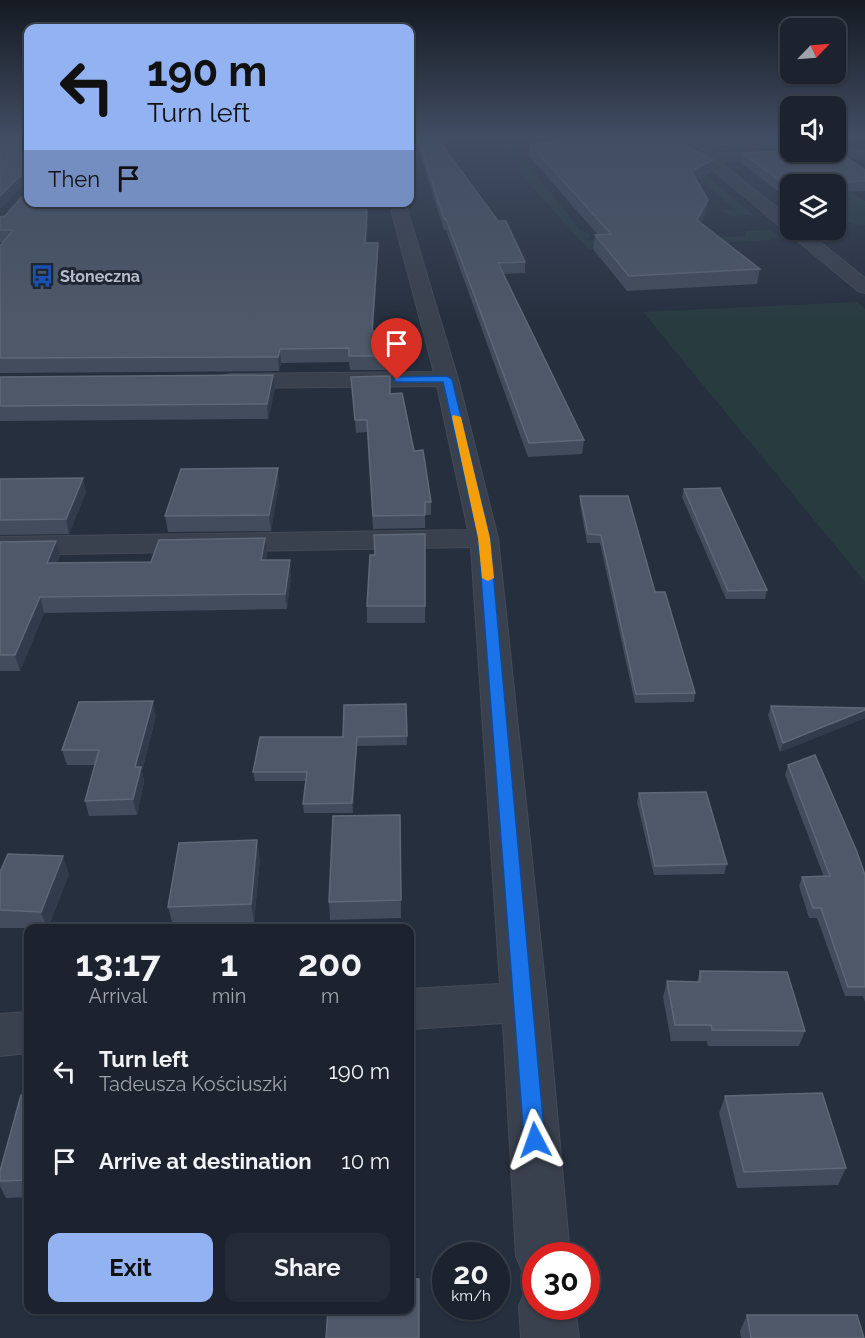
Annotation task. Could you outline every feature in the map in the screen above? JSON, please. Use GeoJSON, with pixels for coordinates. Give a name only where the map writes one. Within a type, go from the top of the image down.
{"type":"FeatureCollection","features":[{"type":"Feature","properties":{"kind":"street"},"geometry":{"type":"LineString","coordinates":[[758,200],[780,218]]}},
{"type":"Feature","properties":{"kind":"street"},"geometry":{"type":"LineString","coordinates":[[398,207],[447,379],[484,538],[542,1242]]}},
{"type":"Feature","properties":{"kind":"street"},"geometry":{"type":"LineString","coordinates":[[807,240],[865,287]]}},
{"type":"Feature","properties":{"kind":"street"},"geometry":{"type":"LineString","coordinates":[[210,381],[447,379]]}},
{"type":"Feature","properties":{"kind":"street"},"geometry":{"type":"LineString","coordinates":[[0,546],[484,538]]}},
{"type":"Feature","properties":{"kind":"street"},"geometry":{"type":"LineString","coordinates":[[414,1009],[524,1002]]}},
{"type":"Feature","properties":{"kind":"street"},"geometry":{"type":"LineString","coordinates":[[0,1035],[24,1033]]}},
{"type":"Feature","properties":{"kind":"street"},"geometry":{"type":"LineString","coordinates":[[548,1320],[550,1338]]}},
{"type":"Feature","properties":{"kind":"green space"},"geometry":{"type":"Polygon","coordinates":[[[544,200],[557,200],[580,230],[591,234],[587,240],[612,243],[745,236],[746,231],[770,230],[779,237],[770,238],[772,240],[588,249],[544,200]]]}},
{"type":"Feature","properties":{"kind":"green space"},"geometry":{"type":"Polygon","coordinates":[[[725,200],[736,200],[753,215],[730,216],[720,208],[738,211],[725,200]]]}},
{"type":"Feature","properties":{"kind":"green space"},"geometry":{"type":"Polygon","coordinates":[[[846,200],[865,201],[865,225],[846,222],[846,200]]]}},
{"type":"Feature","properties":{"kind":"green space"},"geometry":{"type":"Polygon","coordinates":[[[857,302],[865,309],[865,582],[643,312],[857,302]]]}},
{"type":"Feature","properties":{"kind":"building"},"geometry":{"type":"Polygon","coordinates":[[[19,200],[24,200],[24,207],[366,207],[365,243],[378,243],[372,331],[389,331],[389,356],[349,356],[349,348],[280,349],[278,357],[0,358],[0,246],[13,230],[0,230],[0,217],[5,216],[19,200]]]}},
{"type":"Feature","properties":{"kind":"building"},"geometry":{"type":"Polygon","coordinates":[[[438,200],[483,200],[498,221],[506,221],[525,262],[498,263],[584,440],[529,443],[446,219],[444,219],[438,200]]]}},
{"type":"Feature","properties":{"kind":"building"},"geometry":{"type":"Polygon","coordinates":[[[581,200],[708,200],[697,220],[760,269],[629,276],[595,235],[611,234],[581,200]]]}},
{"type":"Feature","properties":{"kind":"building"},"geometry":{"type":"Polygon","coordinates":[[[273,375],[267,404],[0,406],[0,377],[273,375]]]}},
{"type":"Feature","properties":{"kind":"building"},"geometry":{"type":"Polygon","coordinates":[[[390,376],[390,394],[402,393],[414,451],[423,450],[431,502],[425,502],[425,515],[373,516],[367,420],[355,420],[351,377],[390,376]]]}},
{"type":"Feature","properties":{"kind":"building"},"geometry":{"type":"Polygon","coordinates":[[[278,468],[269,515],[165,516],[181,469],[278,468]]]}},
{"type":"Feature","properties":{"kind":"building"},"geometry":{"type":"Polygon","coordinates":[[[83,478],[66,519],[0,520],[0,479],[83,478]]]}},
{"type":"Feature","properties":{"kind":"building"},"geometry":{"type":"Polygon","coordinates":[[[720,488],[767,590],[728,591],[684,489],[720,488]]]}},
{"type":"Feature","properties":{"kind":"building"},"geometry":{"type":"Polygon","coordinates":[[[580,496],[628,496],[655,592],[665,592],[695,693],[636,694],[601,535],[588,534],[580,496]]]}},
{"type":"Feature","properties":{"kind":"building"},"geometry":{"type":"Polygon","coordinates":[[[425,534],[425,606],[367,606],[370,555],[375,555],[374,535],[425,534]]]}},
{"type":"Feature","properties":{"kind":"building"},"geometry":{"type":"Polygon","coordinates":[[[265,538],[261,560],[290,560],[285,594],[40,597],[15,655],[0,655],[0,542],[56,541],[47,563],[151,562],[159,540],[265,538]]]}},
{"type":"Feature","properties":{"kind":"building"},"geometry":{"type":"Polygon","coordinates":[[[153,701],[135,767],[141,767],[133,799],[85,801],[99,750],[62,750],[79,702],[153,701]]]}},
{"type":"Feature","properties":{"kind":"building"},"geometry":{"type":"Polygon","coordinates":[[[406,704],[407,736],[357,737],[352,803],[303,804],[307,772],[253,772],[260,737],[343,737],[344,705],[406,704]]]}},
{"type":"Feature","properties":{"kind":"building"},"geometry":{"type":"Polygon","coordinates":[[[771,706],[865,708],[865,710],[783,743],[771,706]]]}},
{"type":"Feature","properties":{"kind":"building"},"geometry":{"type":"Polygon","coordinates":[[[815,755],[865,875],[865,987],[848,987],[821,908],[813,908],[802,877],[830,876],[788,765],[815,755]]]}},
{"type":"Feature","properties":{"kind":"building"},"geometry":{"type":"Polygon","coordinates":[[[706,792],[727,864],[655,866],[639,793],[706,792]]]}},
{"type":"Feature","properties":{"kind":"building"},"geometry":{"type":"Polygon","coordinates":[[[400,815],[401,900],[329,902],[333,816],[400,815]]]}},
{"type":"Feature","properties":{"kind":"building"},"geometry":{"type":"Polygon","coordinates":[[[257,840],[251,904],[168,907],[179,843],[257,840]]]}},
{"type":"Feature","properties":{"kind":"building"},"geometry":{"type":"Polygon","coordinates":[[[8,854],[63,856],[41,912],[0,910],[0,872],[8,854]]]}},
{"type":"Feature","properties":{"kind":"building"},"geometry":{"type":"Polygon","coordinates":[[[700,971],[787,972],[805,1031],[712,1030],[711,1025],[675,1025],[667,981],[700,982],[700,971]]]}},
{"type":"Feature","properties":{"kind":"building"},"geometry":{"type":"Polygon","coordinates":[[[822,1093],[846,1168],[744,1172],[725,1096],[822,1093]]]}},
{"type":"Feature","properties":{"kind":"building"},"geometry":{"type":"Polygon","coordinates":[[[21,1095],[24,1095],[24,1180],[0,1181],[0,1171],[21,1095]]]}},
{"type":"Feature","properties":{"kind":"building"},"geometry":{"type":"Polygon","coordinates":[[[414,1279],[419,1279],[419,1338],[326,1338],[328,1314],[414,1314],[414,1279]]]}},
{"type":"Feature","properties":{"kind":"building"},"geometry":{"type":"Polygon","coordinates":[[[747,1315],[857,1315],[864,1338],[751,1338],[747,1315]]]}},
{"type":"Feature","properties":{"kind":"slow traffic"},"geometry":{"type":"LineString","coordinates":[[456,417],[484,538],[488,578]]}},
{"type":"Feature","properties":{"kind":"place","name":"Słoneczna"},"geometry":{"type":"Point","coordinates":[42,276]}},
{"type":"Feature","properties":{"kind":"route"},"geometry":{"type":"LineString","coordinates":[[397,380],[447,379],[484,538],[535,1140]]}}]}
